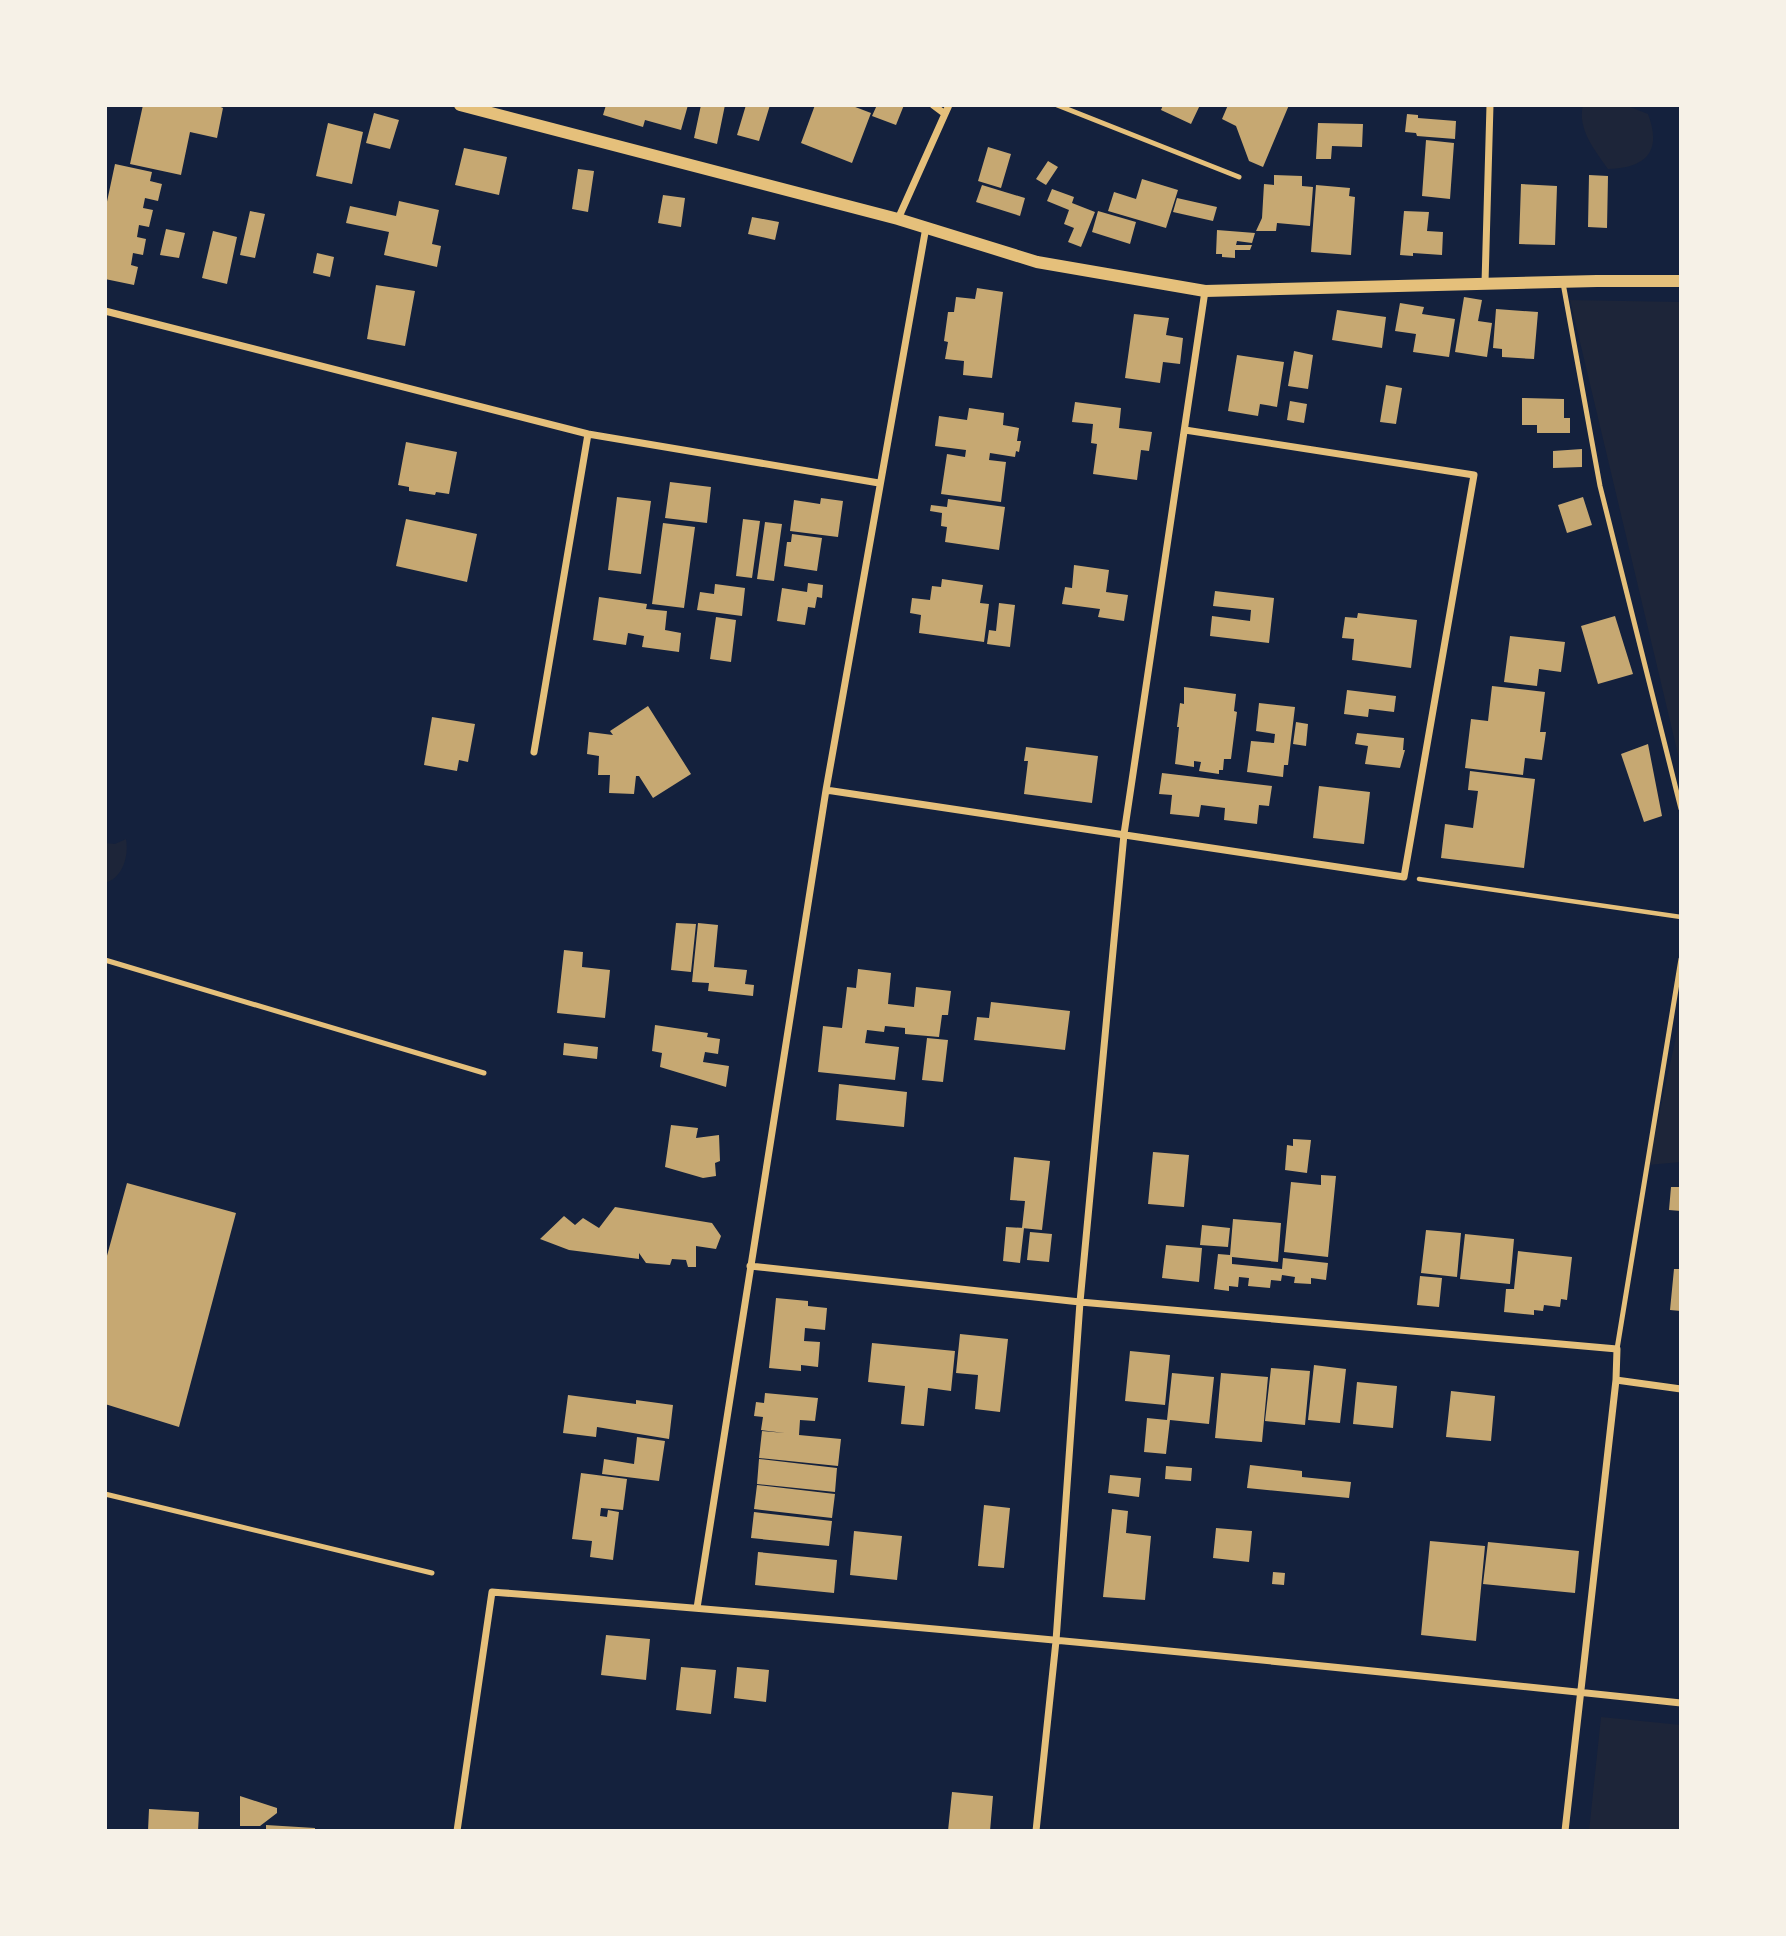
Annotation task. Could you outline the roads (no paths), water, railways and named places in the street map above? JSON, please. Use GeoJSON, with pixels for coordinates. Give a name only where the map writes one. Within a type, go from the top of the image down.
{"type":"FeatureCollection","features":[{"type":"Feature","properties":{"kind":"street"},"geometry":{"type":"LineString","coordinates":[[460,105],[898,219],[1037,262],[1205,291],[1562,281],[1681,281]]}},
{"type":"Feature","properties":{"kind":"street"},"geometry":{"type":"LineString","coordinates":[[933,105],[945,114]]}},
{"type":"Feature","properties":{"kind":"street"},"geometry":{"type":"LineString","coordinates":[[898,219],[949,105]]}},
{"type":"Feature","properties":{"kind":"street"},"geometry":{"type":"LineString","coordinates":[[1485,283],[1490,105]]}},
{"type":"Feature","properties":{"kind":"street"},"geometry":{"type":"LineString","coordinates":[[697,1608],[826,790],[926,227]]}},
{"type":"Feature","properties":{"kind":"street"},"geometry":{"type":"LineString","coordinates":[[1036,1831],[1056,1640],[1080,1302],[1124,834],[1205,291]]}},
{"type":"Feature","properties":{"kind":"street"},"geometry":{"type":"LineString","coordinates":[[105,311],[588,433],[879,483]]}},
{"type":"Feature","properties":{"kind":"street"},"geometry":{"type":"LineString","coordinates":[[826,790],[1404,877],[1475,475],[1185,430]]}},
{"type":"Feature","properties":{"kind":"street"},"geometry":{"type":"LineString","coordinates":[[534,752],[588,433]]}},
{"type":"Feature","properties":{"kind":"street"},"geometry":{"type":"LineString","coordinates":[[750,1266],[1080,1302],[1617,1349],[1616,1380],[1565,1831]]}},
{"type":"Feature","properties":{"kind":"street"},"geometry":{"type":"LineString","coordinates":[[1616,1380],[1681,1389]]}},
{"type":"Feature","properties":{"kind":"street"},"geometry":{"type":"LineString","coordinates":[[457,1831],[492,1592],[1056,1640],[1681,1703]]}},
{"type":"Feature","properties":{"kind":"lane"},"geometry":{"type":"LineString","coordinates":[[1057,105],[1239,177]]}},
{"type":"Feature","properties":{"kind":"lane"},"geometry":{"type":"LineString","coordinates":[[1562,281],[1600,486],[1681,809]]}},
{"type":"Feature","properties":{"kind":"lane"},"geometry":{"type":"LineString","coordinates":[[1617,1349],[1681,959]]}},
{"type":"Feature","properties":{"kind":"lane"},"geometry":{"type":"LineString","coordinates":[[105,960],[484,1073]]}},
{"type":"Feature","properties":{"kind":"lane"},"geometry":{"type":"LineString","coordinates":[[105,1494],[432,1573]]}}]}
